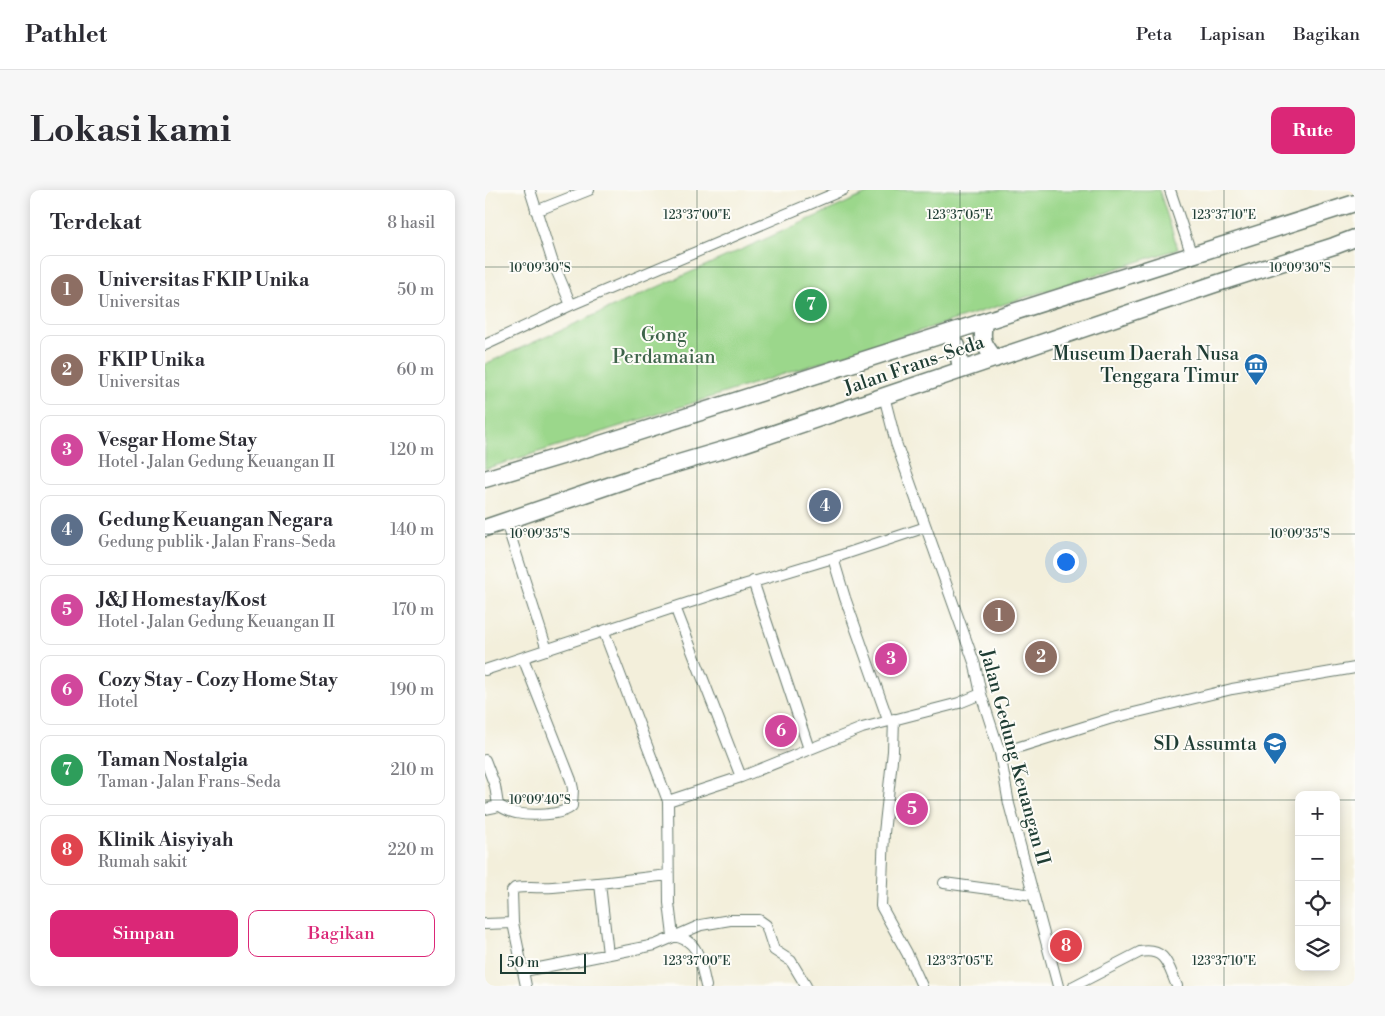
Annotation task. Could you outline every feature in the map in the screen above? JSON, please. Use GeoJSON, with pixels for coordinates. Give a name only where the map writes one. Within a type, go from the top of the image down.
{"type":"FeatureCollection","features":[{"type":"Feature","properties":{"kind":"main road","name":"Jalan Frans-Seda"},"geometry":{"type":"LineString","coordinates":[[485,479],[949,334],[1355,203]]}},
{"type":"Feature","properties":{"kind":"main road","name":"Jalan Frans-Seda"},"geometry":{"type":"LineString","coordinates":[[485,528],[652,471],[743,444],[961,369],[1355,238]]}},
{"type":"Feature","properties":{"kind":"main road"},"geometry":{"type":"LineString","coordinates":[[984,322],[982,336],[987,348],[995,359]]}},
{"type":"Feature","properties":{"kind":"main road"},"geometry":{"type":"LineString","coordinates":[[949,334],[957,346],[961,369]]}},
{"type":"Feature","properties":{"kind":"street"},"geometry":{"type":"LineString","coordinates":[[530,190],[551,260],[571,305]]}},
{"type":"Feature","properties":{"kind":"street"},"geometry":{"type":"LineString","coordinates":[[536,211],[589,190]]}},
{"type":"Feature","properties":{"kind":"street"},"geometry":{"type":"LineString","coordinates":[[812,190],[816,200]]}},
{"type":"Feature","properties":{"kind":"street"},"geometry":{"type":"LineString","coordinates":[[485,345],[571,305],[843,190]]}},
{"type":"Feature","properties":{"kind":"street"},"geometry":{"type":"LineString","coordinates":[[1170,190],[1192,256]]}},
{"type":"Feature","properties":{"kind":"street","name":"Jalan Gedung Keuangan II"},"geometry":{"type":"LineString","coordinates":[[884,396],[896,443],[975,665],[981,694],[1000,753],[1009,804],[1058,986]]}},
{"type":"Feature","properties":{"kind":"street"},"geometry":{"type":"LineString","coordinates":[[506,522],[547,650]]}},
{"type":"Feature","properties":{"kind":"street"},"geometry":{"type":"LineString","coordinates":[[485,670],[753,581],[833,558],[926,526]]}},
{"type":"Feature","properties":{"kind":"street"},"geometry":{"type":"LineString","coordinates":[[833,558],[845,598],[891,720],[893,751],[884,834],[881,906],[907,953],[922,986]]}},
{"type":"Feature","properties":{"kind":"street"},"geometry":{"type":"LineString","coordinates":[[753,581],[809,749]]}},
{"type":"Feature","properties":{"kind":"street"},"geometry":{"type":"LineString","coordinates":[[675,607],[741,777]]}},
{"type":"Feature","properties":{"kind":"street"},"geometry":{"type":"LineString","coordinates":[[603,632],[668,802],[669,903],[673,936]]}},
{"type":"Feature","properties":{"kind":"street"},"geometry":{"type":"LineString","coordinates":[[485,809],[498,805],[517,814],[547,814],[561,813],[572,806],[573,789],[571,780],[523,658]]}},
{"type":"Feature","properties":{"kind":"street"},"geometry":{"type":"LineString","coordinates":[[1000,753],[1109,719],[1232,689],[1355,668]]}},
{"type":"Feature","properties":{"kind":"street"},"geometry":{"type":"LineString","coordinates":[[668,802],[741,777],[862,728],[959,703],[981,694]]}},
{"type":"Feature","properties":{"kind":"street"},"geometry":{"type":"LineString","coordinates":[[485,760],[495,786],[498,805]]}},
{"type":"Feature","properties":{"kind":"street"},"geometry":{"type":"LineString","coordinates":[[526,986],[513,923],[513,891],[515,888],[526,886],[548,888],[600,884],[669,875]]}},
{"type":"Feature","properties":{"kind":"street"},"geometry":{"type":"LineString","coordinates":[[944,883],[1033,895]]}},
{"type":"Feature","properties":{"kind":"street"},"geometry":{"type":"LineString","coordinates":[[600,884],[608,954]]}},
{"type":"Feature","properties":{"kind":"street"},"geometry":{"type":"LineString","coordinates":[[524,971],[655,945],[701,925],[730,920],[759,920],[766,925],[774,950],[791,960],[806,986]]}},
{"type":"Feature","properties":{"kind":"street"},"geometry":{"type":"LineString","coordinates":[[485,924],[513,923]]}},
{"type":"Feature","properties":{"kind":"street"},"geometry":{"type":"LineString","coordinates":[[673,936],[685,938],[697,951],[706,986]]}},
{"type":"Feature","properties":{"kind":"street"},"geometry":{"type":"LineString","coordinates":[[1074,986],[1140,952],[1149,950],[1157,952],[1163,957],[1177,986]]}},
{"type":"Feature","properties":{"kind":"green space","name":"Gong Perdamaian"},"geometry":{"type":"Polygon","coordinates":[[[875,190],[1159,190],[1178,249],[485,469],[485,364],[875,190]]]}},
{"type":"Feature","properties":{"kind":"place","name":"Taman Nostalgia"},"geometry":{"type":"Point","coordinates":[811,305]}},
{"type":"Feature","properties":{"kind":"place","name":"Museum Daerah Nusa Tenggara Timur"},"geometry":{"type":"Point","coordinates":[1256,386]}},
{"type":"Feature","properties":{"kind":"place","name":"Gedung Keuangan Negara"},"geometry":{"type":"Point","coordinates":[825,506]}},
{"type":"Feature","properties":{"kind":"place","name":"Universitas FKIP Unika"},"geometry":{"type":"Point","coordinates":[999,616]}},
{"type":"Feature","properties":{"kind":"place","name":"FKIP Unika"},"geometry":{"type":"Point","coordinates":[1041,657]}},
{"type":"Feature","properties":{"kind":"place","name":"Vesgar Home Stay"},"geometry":{"type":"Point","coordinates":[891,659]}},
{"type":"Feature","properties":{"kind":"place","name":"Cozy Stay - Cozy Home Stay"},"geometry":{"type":"Point","coordinates":[781,731]}},
{"type":"Feature","properties":{"kind":"place","name":"SD Assumta"},"geometry":{"type":"Point","coordinates":[1275,765]}},
{"type":"Feature","properties":{"kind":"place","name":"J&J Homestay/Kost"},"geometry":{"type":"Point","coordinates":[912,809]}},
{"type":"Feature","properties":{"kind":"place","name":"Klinik Aisyiyah"},"geometry":{"type":"Point","coordinates":[1066,946]}}]}
